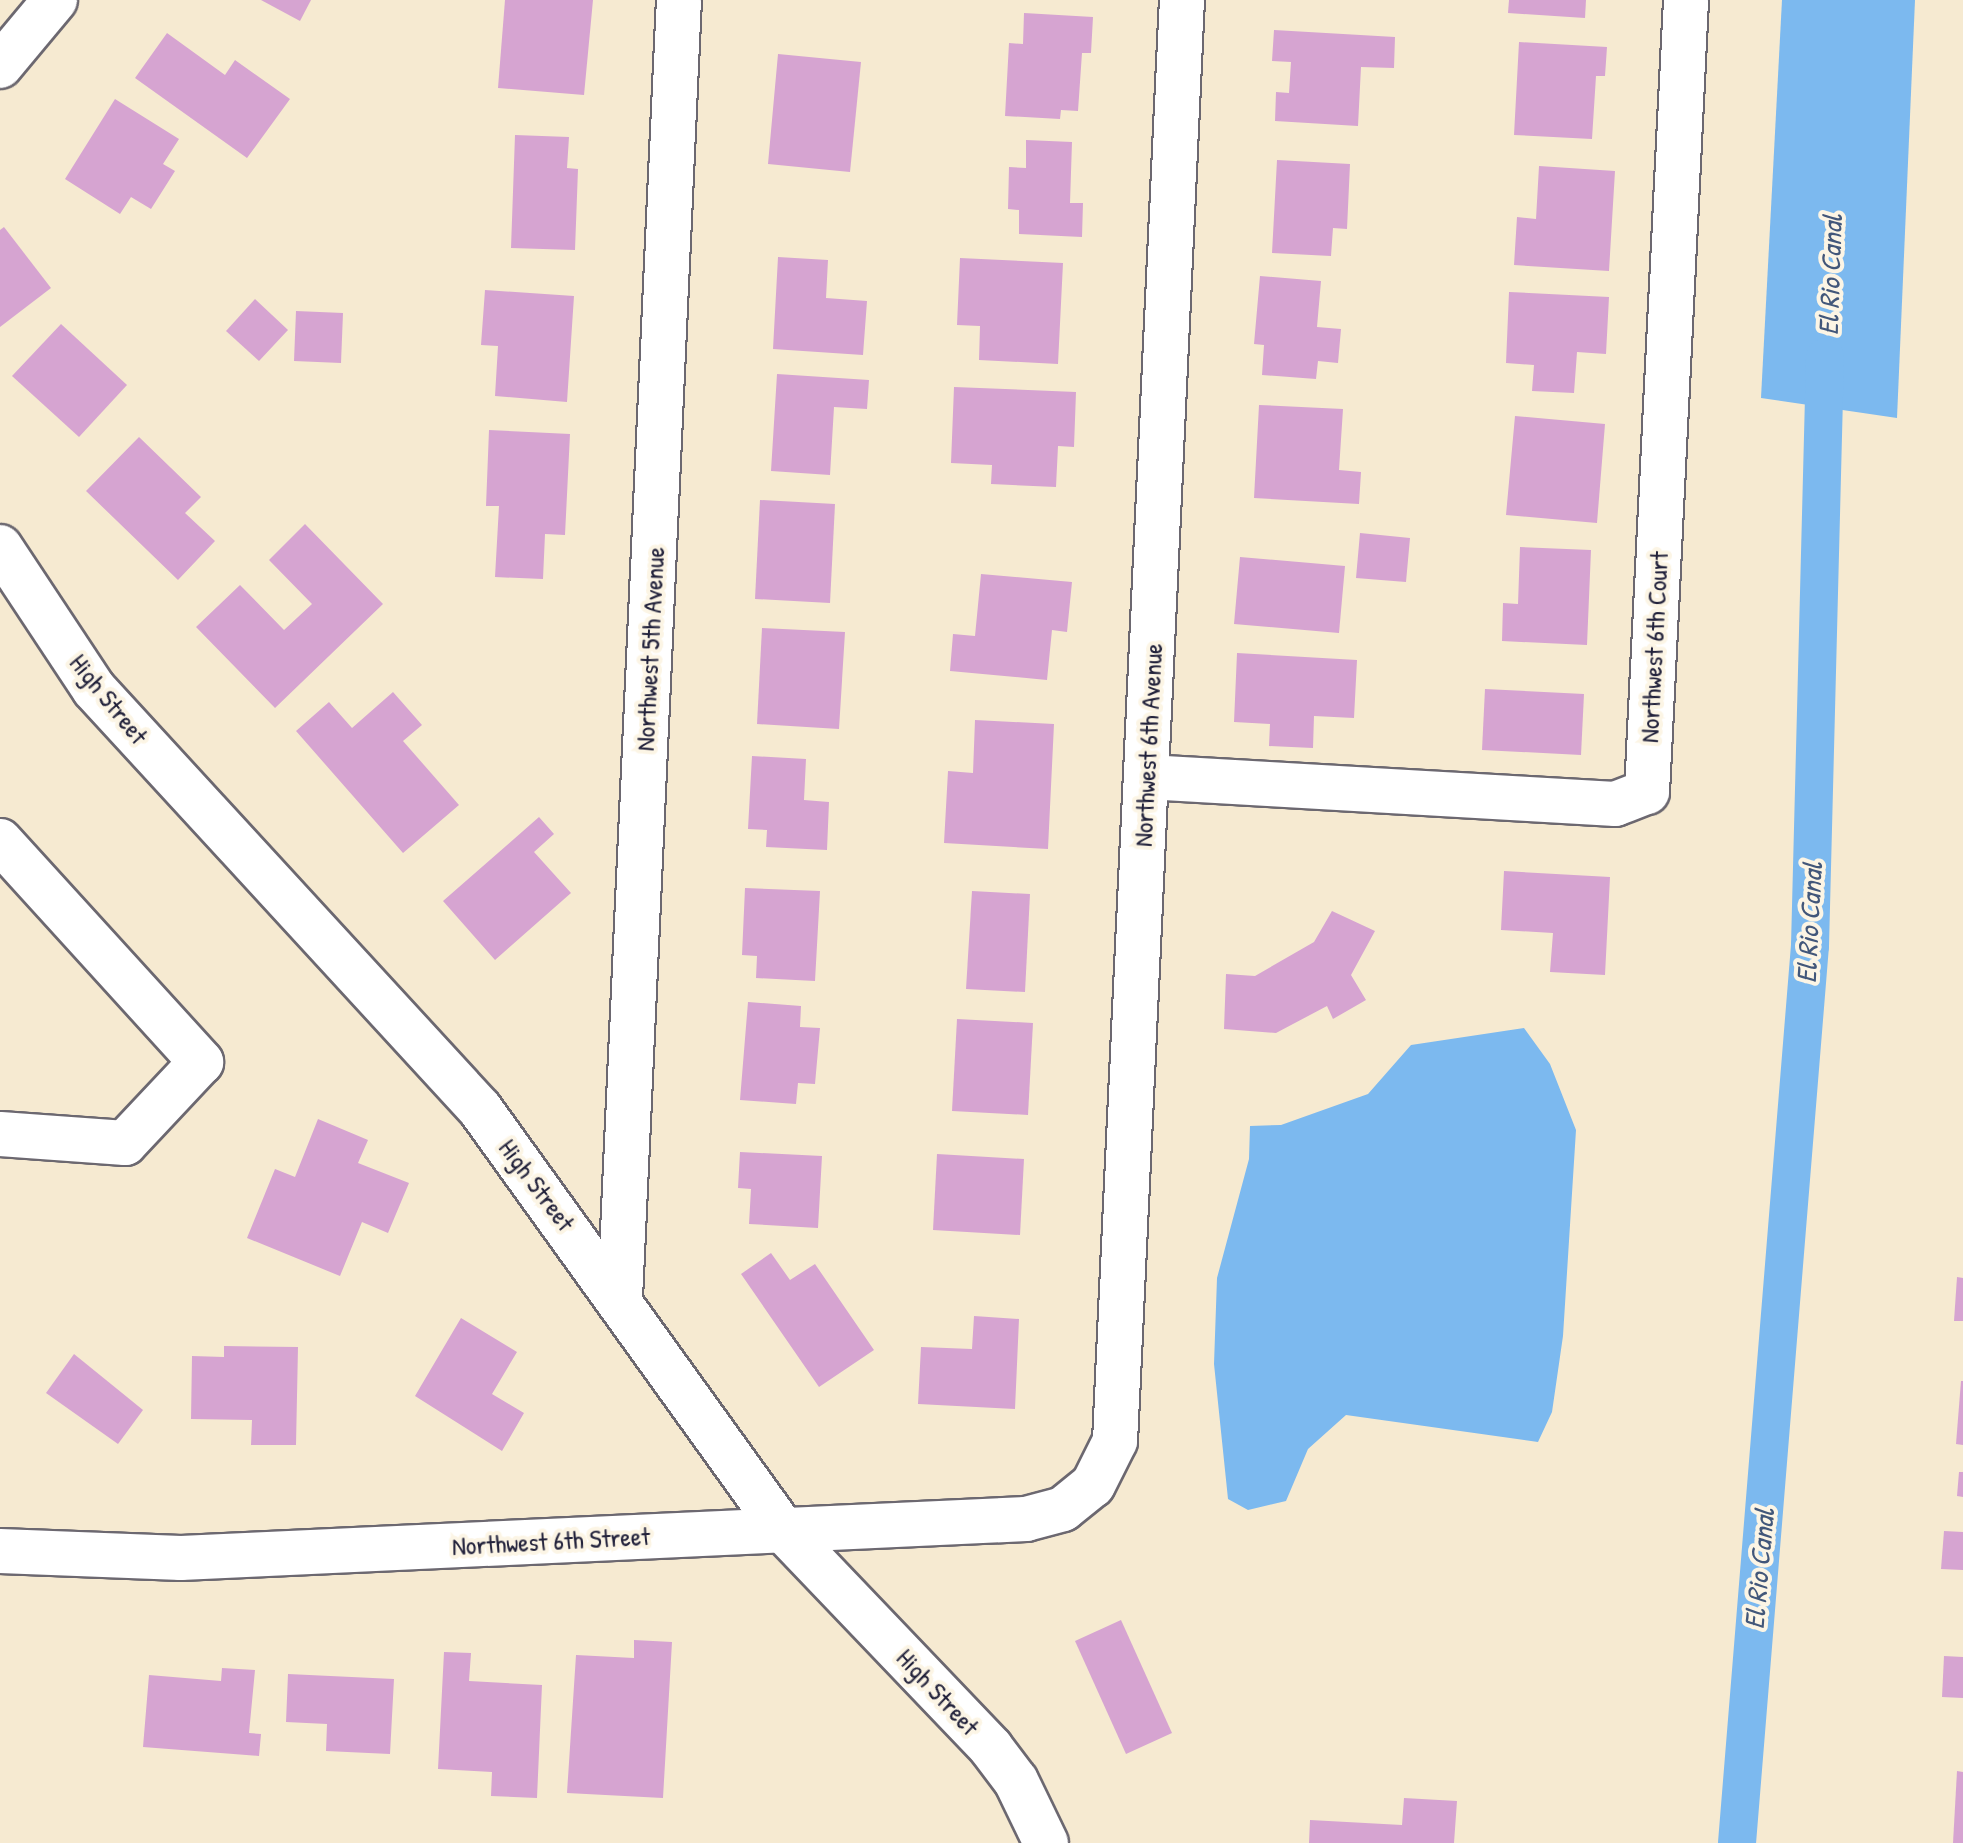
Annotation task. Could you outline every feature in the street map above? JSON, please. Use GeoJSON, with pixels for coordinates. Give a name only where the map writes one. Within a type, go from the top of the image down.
{"type":"FeatureCollection","features":[{"type":"Feature","properties":{"kind":"street"},"geometry":{"type":"LineString","coordinates":[[0,66],[55,0]]}},
{"type":"Feature","properties":{"kind":"street","name":"Northwest 5th Avenue"},"geometry":{"type":"LineString","coordinates":[[620,1298],[679,0]]}},
{"type":"Feature","properties":{"kind":"street","name":"Northwest 6th Avenue"},"geometry":{"type":"LineString","coordinates":[[1093,1485],[1115,1441],[1182,0]]}},
{"type":"Feature","properties":{"kind":"street","name":"Northwest 6th Court"},"geometry":{"type":"LineString","coordinates":[[1147,777],[1615,804],[1647,792],[1686,0]]}},
{"type":"Feature","properties":{"kind":"street","name":"High Street"},"geometry":{"type":"LineString","coordinates":[[0,547],[94,689],[480,1109],[620,1298],[783,1530],[991,1748],[1016,1781],[1046,1843]]}},
{"type":"Feature","properties":{"kind":"street"},"geometry":{"type":"LineString","coordinates":[[0,841],[201,1062],[125,1143],[0,1134]]}},
{"type":"Feature","properties":{"kind":"street","name":"Northwest 6th Street"},"geometry":{"type":"LineString","coordinates":[[0,1551],[181,1558],[1026,1519],[1063,1509],[1093,1485]]}},
{"type":"Feature","properties":{"kind":"water"},"geometry":{"type":"Polygon","coordinates":[[[1782,0],[1915,0],[1897,418],[1761,398],[1782,0]]]}},
{"type":"Feature","properties":{"kind":"water"},"geometry":{"type":"Polygon","coordinates":[[[1524,1028],[1550,1064],[1576,1130],[1563,1336],[1552,1412],[1538,1442],[1346,1415],[1308,1449],[1286,1501],[1248,1510],[1228,1499],[1214,1364],[1217,1278],[1249,1159],[1250,1126],[1281,1125],[1368,1094],[1411,1045],[1524,1028]]]}},
{"type":"Feature","properties":{"kind":"building"},"geometry":{"type":"Polygon","coordinates":[[[261,0],[311,0],[300,21],[261,0]]]}},
{"type":"Feature","properties":{"kind":"building"},"geometry":{"type":"Polygon","coordinates":[[[505,0],[593,0],[584,95],[498,88],[505,0]]]}},
{"type":"Feature","properties":{"kind":"building"},"geometry":{"type":"Polygon","coordinates":[[[1509,0],[1586,0],[1585,18],[1508,13],[1509,0]]]}},
{"type":"Feature","properties":{"kind":"building"},"geometry":{"type":"Polygon","coordinates":[[[1024,13],[1093,17],[1091,53],[1082,53],[1078,111],[1061,110],[1060,119],[1005,116],[1009,43],[1023,44],[1024,13]]]}},
{"type":"Feature","properties":{"kind":"building"},"geometry":{"type":"Polygon","coordinates":[[[1274,30],[1395,37],[1394,68],[1361,67],[1358,126],[1275,121],[1276,92],[1289,93],[1291,62],[1272,61],[1274,30]]]}},
{"type":"Feature","properties":{"kind":"building"},"geometry":{"type":"Polygon","coordinates":[[[167,33],[225,75],[235,60],[290,99],[247,158],[135,78],[167,33]]]}},
{"type":"Feature","properties":{"kind":"building"},"geometry":{"type":"Polygon","coordinates":[[[1519,42],[1607,47],[1605,76],[1596,76],[1592,139],[1514,135],[1519,42]]]}},
{"type":"Feature","properties":{"kind":"building"},"geometry":{"type":"Polygon","coordinates":[[[778,54],[861,62],[850,172],[768,164],[778,54]]]}},
{"type":"Feature","properties":{"kind":"building"},"geometry":{"type":"Polygon","coordinates":[[[115,99],[179,139],[163,164],[175,171],[151,209],[131,197],[120,214],[65,179],[115,99]]]}},
{"type":"Feature","properties":{"kind":"building"},"geometry":{"type":"Polygon","coordinates":[[[515,135],[569,137],[567,168],[578,169],[575,250],[511,248],[515,135]]]}},
{"type":"Feature","properties":{"kind":"building"},"geometry":{"type":"Polygon","coordinates":[[[1026,140],[1072,142],[1070,203],[1083,203],[1082,237],[1019,234],[1019,210],[1008,209],[1009,167],[1026,168],[1026,140]]]}},
{"type":"Feature","properties":{"kind":"building"},"geometry":{"type":"Polygon","coordinates":[[[1277,160],[1350,164],[1347,229],[1333,228],[1331,256],[1272,253],[1277,160]]]}},
{"type":"Feature","properties":{"kind":"building"},"geometry":{"type":"Polygon","coordinates":[[[1539,166],[1615,171],[1609,271],[1514,265],[1517,217],[1536,219],[1539,166]]]}},
{"type":"Feature","properties":{"kind":"building"},"geometry":{"type":"Polygon","coordinates":[[[4,227],[51,288],[0,327],[0,230],[4,227]]]}},
{"type":"Feature","properties":{"kind":"building"},"geometry":{"type":"Polygon","coordinates":[[[778,257],[828,260],[826,298],[867,301],[863,355],[773,349],[778,257]]]}},
{"type":"Feature","properties":{"kind":"building"},"geometry":{"type":"Polygon","coordinates":[[[960,258],[1063,263],[1058,364],[979,360],[980,326],[957,325],[960,258]]]}},
{"type":"Feature","properties":{"kind":"building"},"geometry":{"type":"Polygon","coordinates":[[[1260,276],[1321,281],[1317,327],[1341,329],[1338,363],[1318,361],[1316,379],[1262,375],[1264,345],[1254,344],[1260,276]]]}},
{"type":"Feature","properties":{"kind":"building"},"geometry":{"type":"Polygon","coordinates":[[[485,290],[574,296],[567,402],[495,396],[498,346],[481,345],[485,290]]]}},
{"type":"Feature","properties":{"kind":"building"},"geometry":{"type":"Polygon","coordinates":[[[1509,292],[1609,297],[1606,354],[1577,352],[1574,393],[1532,391],[1534,365],[1506,363],[1509,292]]]}},
{"type":"Feature","properties":{"kind":"building"},"geometry":{"type":"Polygon","coordinates":[[[255,299],[288,330],[259,361],[226,331],[255,299]]]}},
{"type":"Feature","properties":{"kind":"building"},"geometry":{"type":"Polygon","coordinates":[[[296,311],[343,313],[341,363],[294,361],[296,311]]]}},
{"type":"Feature","properties":{"kind":"building"},"geometry":{"type":"Polygon","coordinates":[[[61,324],[127,385],[79,437],[12,376],[61,324]]]}},
{"type":"Feature","properties":{"kind":"building"},"geometry":{"type":"Polygon","coordinates":[[[777,374],[869,380],[867,409],[834,407],[830,475],[771,471],[777,374]]]}},
{"type":"Feature","properties":{"kind":"building"},"geometry":{"type":"Polygon","coordinates":[[[954,387],[1076,392],[1074,447],[1058,446],[1056,487],[991,484],[992,465],[951,463],[954,387]]]}},
{"type":"Feature","properties":{"kind":"building"},"geometry":{"type":"Polygon","coordinates":[[[1259,405],[1343,409],[1339,470],[1361,472],[1359,504],[1254,498],[1259,405]]]}},
{"type":"Feature","properties":{"kind":"building"},"geometry":{"type":"Polygon","coordinates":[[[1515,416],[1605,424],[1597,523],[1506,515],[1515,416]]]}},
{"type":"Feature","properties":{"kind":"building"},"geometry":{"type":"Polygon","coordinates":[[[489,430],[570,434],[565,535],[545,534],[543,579],[495,577],[499,506],[486,506],[489,430]]]}},
{"type":"Feature","properties":{"kind":"building"},"geometry":{"type":"Polygon","coordinates":[[[139,437],[201,497],[185,513],[215,541],[178,580],[86,491],[139,437]]]}},
{"type":"Feature","properties":{"kind":"building"},"geometry":{"type":"Polygon","coordinates":[[[760,500],[835,504],[830,603],[755,599],[760,500]]]}},
{"type":"Feature","properties":{"kind":"building"},"geometry":{"type":"Polygon","coordinates":[[[305,524],[383,604],[275,708],[196,627],[240,585],[284,630],[312,604],[269,560],[305,524]]]}},
{"type":"Feature","properties":{"kind":"building"},"geometry":{"type":"Polygon","coordinates":[[[1360,533],[1410,538],[1406,582],[1356,578],[1360,533]]]}},
{"type":"Feature","properties":{"kind":"building"},"geometry":{"type":"Polygon","coordinates":[[[1520,547],[1591,550],[1587,645],[1502,641],[1503,603],[1518,604],[1520,547]]]}},
{"type":"Feature","properties":{"kind":"building"},"geometry":{"type":"Polygon","coordinates":[[[1240,557],[1345,566],[1339,633],[1234,624],[1240,557]]]}},
{"type":"Feature","properties":{"kind":"building"},"geometry":{"type":"Polygon","coordinates":[[[981,574],[1072,582],[1067,632],[1052,630],[1047,680],[950,671],[953,634],[975,636],[981,574]]]}},
{"type":"Feature","properties":{"kind":"building"},"geometry":{"type":"Polygon","coordinates":[[[762,628],[845,632],[839,729],[757,724],[762,628]]]}},
{"type":"Feature","properties":{"kind":"building"},"geometry":{"type":"Polygon","coordinates":[[[1237,653],[1357,660],[1354,718],[1314,716],[1313,748],[1269,746],[1270,724],[1234,722],[1237,653]]]}},
{"type":"Feature","properties":{"kind":"building"},"geometry":{"type":"Polygon","coordinates":[[[1485,689],[1584,694],[1581,755],[1482,750],[1485,689]]]}},
{"type":"Feature","properties":{"kind":"building"},"geometry":{"type":"Polygon","coordinates":[[[393,692],[422,725],[403,741],[459,805],[403,853],[296,731],[329,702],[352,728],[393,692]]]}},
{"type":"Feature","properties":{"kind":"building"},"geometry":{"type":"Polygon","coordinates":[[[975,720],[1054,724],[1048,849],[944,843],[948,771],[973,773],[975,720]]]}},
{"type":"Feature","properties":{"kind":"building"},"geometry":{"type":"Polygon","coordinates":[[[752,756],[806,759],[804,800],[829,802],[827,850],[766,847],[767,830],[748,829],[752,756]]]}},
{"type":"Feature","properties":{"kind":"building"},"geometry":{"type":"Polygon","coordinates":[[[539,817],[554,834],[534,852],[571,893],[495,960],[443,901],[539,817]]]}},
{"type":"Feature","properties":{"kind":"building"},"geometry":{"type":"Polygon","coordinates":[[[1504,871],[1610,877],[1605,975],[1550,972],[1553,933],[1501,930],[1504,871]]]}},
{"type":"Feature","properties":{"kind":"building"},"geometry":{"type":"Polygon","coordinates":[[[745,888],[820,891],[815,981],[756,978],[757,956],[742,955],[745,888]]]}},
{"type":"Feature","properties":{"kind":"building"},"geometry":{"type":"Polygon","coordinates":[[[972,891],[1030,894],[1025,992],[966,989],[972,891]]]}},
{"type":"Feature","properties":{"kind":"building"},"geometry":{"type":"Polygon","coordinates":[[[1332,911],[1375,931],[1351,975],[1366,1000],[1333,1019],[1327,1006],[1276,1033],[1224,1029],[1226,974],[1255,976],[1314,942],[1332,911]]]}},
{"type":"Feature","properties":{"kind":"building"},"geometry":{"type":"Polygon","coordinates":[[[748,1002],[801,1006],[800,1027],[820,1028],[815,1084],[798,1083],[796,1104],[740,1100],[748,1002]]]}},
{"type":"Feature","properties":{"kind":"building"},"geometry":{"type":"Polygon","coordinates":[[[957,1019],[1033,1023],[1028,1115],[952,1111],[957,1019]]]}},
{"type":"Feature","properties":{"kind":"building"},"geometry":{"type":"Polygon","coordinates":[[[318,1119],[368,1140],[358,1163],[409,1183],[388,1233],[362,1222],[340,1276],[247,1238],[275,1169],[295,1177],[318,1119]]]}},
{"type":"Feature","properties":{"kind":"building"},"geometry":{"type":"Polygon","coordinates":[[[740,1152],[822,1156],[818,1228],[749,1224],[751,1189],[738,1188],[740,1152]]]}},
{"type":"Feature","properties":{"kind":"building"},"geometry":{"type":"Polygon","coordinates":[[[937,1154],[1024,1159],[1020,1235],[933,1230],[937,1154]]]}},
{"type":"Feature","properties":{"kind":"building"},"geometry":{"type":"Polygon","coordinates":[[[771,1253],[790,1280],[815,1264],[874,1350],[819,1387],[741,1274],[771,1253]]]}},
{"type":"Feature","properties":{"kind":"building"},"geometry":{"type":"Polygon","coordinates":[[[1957,1277],[1963,1278],[1963,1321],[1954,1321],[1957,1277]]]}},
{"type":"Feature","properties":{"kind":"building"},"geometry":{"type":"Polygon","coordinates":[[[974,1316],[1019,1319],[1015,1409],[918,1404],[921,1347],[972,1349],[974,1316]]]}},
{"type":"Feature","properties":{"kind":"building"},"geometry":{"type":"Polygon","coordinates":[[[461,1318],[517,1352],[492,1394],[524,1413],[502,1451],[415,1396],[461,1318]]]}},
{"type":"Feature","properties":{"kind":"building"},"geometry":{"type":"Polygon","coordinates":[[[224,1346],[298,1347],[296,1445],[251,1445],[252,1420],[191,1419],[192,1356],[224,1357],[224,1346]]]}},
{"type":"Feature","properties":{"kind":"building"},"geometry":{"type":"Polygon","coordinates":[[[74,1354],[143,1410],[118,1444],[46,1393],[74,1354]]]}},
{"type":"Feature","properties":{"kind":"building"},"geometry":{"type":"Polygon","coordinates":[[[1963,1381],[1963,1445],[1956,1444],[1963,1381]]]}},
{"type":"Feature","properties":{"kind":"building"},"geometry":{"type":"Polygon","coordinates":[[[1959,1472],[1963,1472],[1963,1497],[1957,1496],[1959,1472]]]}},
{"type":"Feature","properties":{"kind":"building"},"geometry":{"type":"Polygon","coordinates":[[[1944,1531],[1963,1532],[1963,1570],[1941,1569],[1944,1531]]]}},
{"type":"Feature","properties":{"kind":"building"},"geometry":{"type":"Polygon","coordinates":[[[1121,1620],[1172,1733],[1126,1754],[1075,1641],[1121,1620]]]}},
{"type":"Feature","properties":{"kind":"building"},"geometry":{"type":"Polygon","coordinates":[[[634,1640],[672,1642],[663,1798],[567,1793],[576,1655],[634,1658],[634,1640]]]}},
{"type":"Feature","properties":{"kind":"building"},"geometry":{"type":"Polygon","coordinates":[[[444,1652],[471,1653],[469,1681],[542,1685],[537,1798],[491,1796],[492,1772],[438,1769],[444,1652]]]}},
{"type":"Feature","properties":{"kind":"building"},"geometry":{"type":"Polygon","coordinates":[[[1944,1656],[1963,1657],[1963,1698],[1942,1697],[1944,1656]]]}},
{"type":"Feature","properties":{"kind":"building"},"geometry":{"type":"Polygon","coordinates":[[[222,1668],[255,1670],[249,1733],[261,1734],[259,1756],[143,1747],[149,1675],[221,1681],[222,1668]]]}},
{"type":"Feature","properties":{"kind":"building"},"geometry":{"type":"Polygon","coordinates":[[[288,1674],[394,1679],[390,1754],[326,1751],[327,1724],[286,1722],[288,1674]]]}},
{"type":"Feature","properties":{"kind":"building"},"geometry":{"type":"Polygon","coordinates":[[[1957,1771],[1963,1772],[1963,1843],[1953,1843],[1957,1771]]]}},
{"type":"Feature","properties":{"kind":"building"},"geometry":{"type":"Polygon","coordinates":[[[1404,1798],[1457,1801],[1454,1843],[1309,1843],[1310,1820],[1402,1825],[1404,1798]]]}},
{"type":"Feature","properties":{"kind":"waterway","name":"El Rio Canal"},"geometry":{"type":"LineString","coordinates":[[1737,1843],[1810,946],[1825,357]]}}]}
